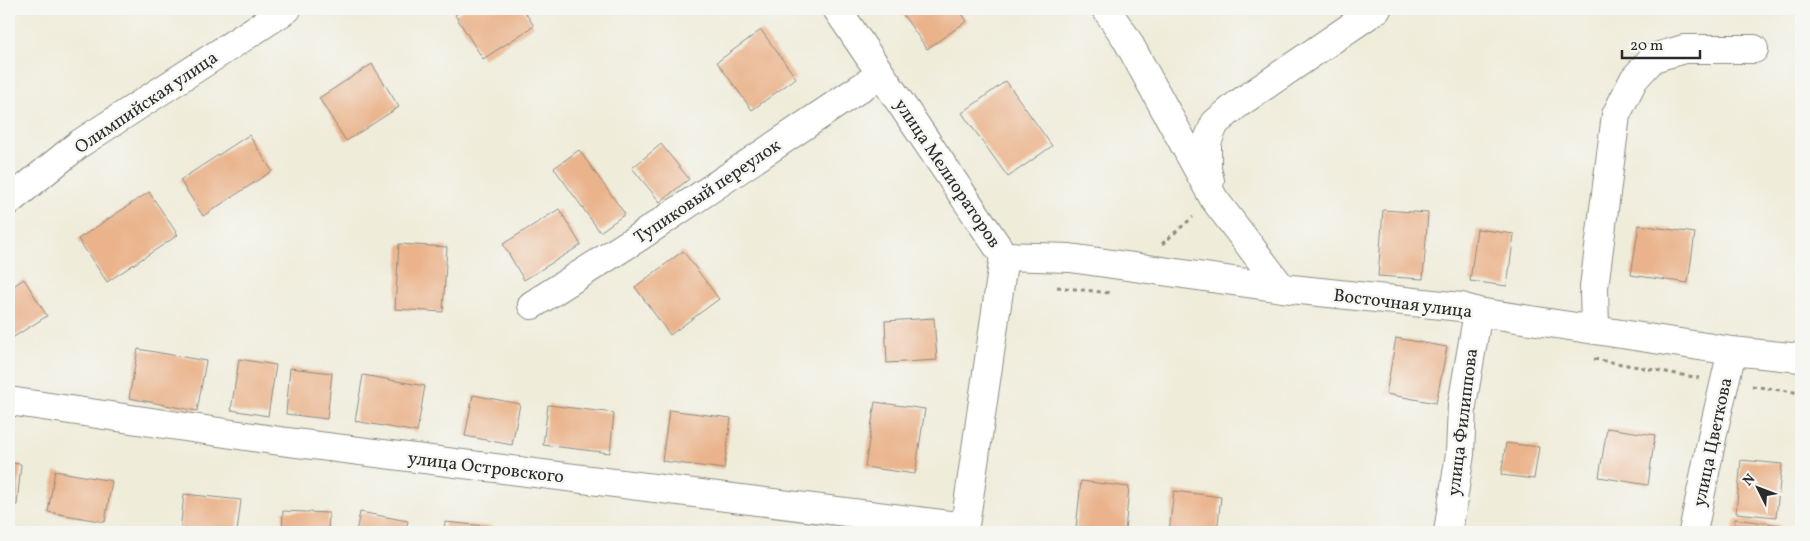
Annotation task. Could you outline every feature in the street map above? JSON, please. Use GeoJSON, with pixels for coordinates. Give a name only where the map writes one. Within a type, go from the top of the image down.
{"type":"FeatureCollection","features":[{"type":"Feature","properties":{"kind":"street","name":"Олимпийская улица"},"geometry":{"type":"LineString","coordinates":[[9,201],[80,144],[287,9]]}},
{"type":"Feature","properties":{"kind":"street","name":"улица Мелиораторов"},"geometry":{"type":"LineString","coordinates":[[837,9],[1004,256],[965,530]]}},
{"type":"Feature","properties":{"kind":"street"},"geometry":{"type":"LineString","coordinates":[[1106,9],[1126,38],[1214,199],[1282,288]]}},
{"type":"Feature","properties":{"kind":"street"},"geometry":{"type":"LineString","coordinates":[[1214,199],[1207,169],[1207,142],[1215,123],[1238,104],[1377,9]]}},
{"type":"Feature","properties":{"kind":"street"},"geometry":{"type":"LineString","coordinates":[[1595,330],[1594,287],[1616,115],[1634,79],[1653,58],[1684,49],[1754,48]]}},
{"type":"Feature","properties":{"kind":"street","name":"Тупиковый переулок"},"geometry":{"type":"LineString","coordinates":[[532,305],[638,237],[881,74]]}},
{"type":"Feature","properties":{"kind":"street","name":"Восточная улица"},"geometry":{"type":"LineString","coordinates":[[1004,256],[1070,258],[1282,288],[1461,306],[1478,312],[1732,351],[1801,358]]}},
{"type":"Feature","properties":{"kind":"street","name":"улица Филиппова"},"geometry":{"type":"LineString","coordinates":[[1448,532],[1460,454],[1462,405],[1478,312]]}},
{"type":"Feature","properties":{"kind":"street","name":"улица Цветкова"},"geometry":{"type":"LineString","coordinates":[[1693,532],[1732,351]]}},
{"type":"Feature","properties":{"kind":"street","name":"улица Островского"},"geometry":{"type":"LineString","coordinates":[[9,401],[280,441],[965,530]]}},
{"type":"Feature","properties":{"kind":"path"},"geometry":{"type":"LineString","coordinates":[[1135,267],[1214,199]]}},
{"type":"Feature","properties":{"kind":"path"},"geometry":{"type":"LineString","coordinates":[[1055,286],[1114,294]]}},
{"type":"Feature","properties":{"kind":"path"},"geometry":{"type":"LineString","coordinates":[[1589,358],[1724,383],[1801,393]]}},
{"type":"Feature","properties":{"kind":"building"},"geometry":{"type":"Polygon","coordinates":[[[464,9],[523,9],[534,26],[483,59],[455,15],[464,9]]]}},
{"type":"Feature","properties":{"kind":"building"},"geometry":{"type":"Polygon","coordinates":[[[899,9],[958,9],[967,21],[927,49],[899,9]]]}},
{"type":"Feature","properties":{"kind":"building"},"geometry":{"type":"Polygon","coordinates":[[[761,30],[796,78],[752,110],[717,62],[761,30]]]}},
{"type":"Feature","properties":{"kind":"building"},"geometry":{"type":"Polygon","coordinates":[[[372,64],[399,107],[346,141],[319,98],[372,64]]]}},
{"type":"Feature","properties":{"kind":"building"},"geometry":{"type":"Polygon","coordinates":[[[1006,81],[1052,146],[1008,177],[962,113],[1006,81]]]}},
{"type":"Feature","properties":{"kind":"building"},"geometry":{"type":"Polygon","coordinates":[[[249,135],[272,171],[203,216],[180,180],[249,135]]]}},
{"type":"Feature","properties":{"kind":"building"},"geometry":{"type":"Polygon","coordinates":[[[661,144],[689,179],[660,202],[632,168],[661,144]]]}},
{"type":"Feature","properties":{"kind":"building"},"geometry":{"type":"Polygon","coordinates":[[[579,150],[625,214],[600,232],[554,168],[579,150]]]}},
{"type":"Feature","properties":{"kind":"building"},"geometry":{"type":"Polygon","coordinates":[[[149,192],[178,235],[107,282],[78,239],[149,192]]]}},
{"type":"Feature","properties":{"kind":"building"},"geometry":{"type":"Polygon","coordinates":[[[559,209],[581,245],[524,280],[503,244],[559,209]]]}},
{"type":"Feature","properties":{"kind":"building"},"geometry":{"type":"Polygon","coordinates":[[[1383,210],[1428,213],[1423,279],[1378,276],[1383,210]]]}},
{"type":"Feature","properties":{"kind":"building"},"geometry":{"type":"Polygon","coordinates":[[[1639,225],[1695,233],[1688,283],[1631,275],[1639,225]]]}},
{"type":"Feature","properties":{"kind":"building"},"geometry":{"type":"Polygon","coordinates":[[[1477,229],[1514,234],[1507,286],[1470,281],[1477,229]]]}},
{"type":"Feature","properties":{"kind":"building"},"geometry":{"type":"Polygon","coordinates":[[[399,244],[447,247],[443,312],[395,309],[399,244]]]}},
{"type":"Feature","properties":{"kind":"building"},"geometry":{"type":"Polygon","coordinates":[[[683,251],[719,299],[670,335],[635,287],[683,251]]]}},
{"type":"Feature","properties":{"kind":"building"},"geometry":{"type":"Polygon","coordinates":[[[24,279],[47,316],[9,340],[9,289],[24,279]]]}},
{"type":"Feature","properties":{"kind":"building"},"geometry":{"type":"Polygon","coordinates":[[[934,318],[937,360],[887,363],[885,321],[934,318]]]}},
{"type":"Feature","properties":{"kind":"building"},"geometry":{"type":"Polygon","coordinates":[[[1396,338],[1447,347],[1436,403],[1386,394],[1396,338]]]}},
{"type":"Feature","properties":{"kind":"building"},"geometry":{"type":"Polygon","coordinates":[[[138,349],[206,361],[197,411],[129,398],[138,349]]]}},
{"type":"Feature","properties":{"kind":"building"},"geometry":{"type":"Polygon","coordinates":[[[239,359],[276,365],[268,416],[231,410],[239,359]]]}},
{"type":"Feature","properties":{"kind":"building"},"geometry":{"type":"Polygon","coordinates":[[[290,368],[332,373],[327,419],[286,414],[290,368]]]}},
{"type":"Feature","properties":{"kind":"building"},"geometry":{"type":"Polygon","coordinates":[[[363,375],[425,386],[417,432],[355,421],[363,375]]]}},
{"type":"Feature","properties":{"kind":"building"},"geometry":{"type":"Polygon","coordinates":[[[473,395],[520,404],[512,445],[465,436],[473,395]]]}},
{"type":"Feature","properties":{"kind":"building"},"geometry":{"type":"Polygon","coordinates":[[[875,402],[925,409],[915,474],[865,467],[875,402]]]}},
{"type":"Feature","properties":{"kind":"building"},"geometry":{"type":"Polygon","coordinates":[[[548,405],[614,413],[610,453],[543,445],[548,405]]]}},
{"type":"Feature","properties":{"kind":"building"},"geometry":{"type":"Polygon","coordinates":[[[669,410],[731,418],[724,469],[662,461],[669,410]]]}},
{"type":"Feature","properties":{"kind":"building"},"geometry":{"type":"Polygon","coordinates":[[[1607,428],[1655,435],[1648,485],[1599,477],[1607,428]]]}},
{"type":"Feature","properties":{"kind":"building"},"geometry":{"type":"Polygon","coordinates":[[[1506,443],[1539,447],[1534,479],[1501,475],[1506,443]]]}},
{"type":"Feature","properties":{"kind":"building"},"geometry":{"type":"Polygon","coordinates":[[[1741,460],[1782,464],[1776,517],[1736,513],[1741,460]]]}},
{"type":"Feature","properties":{"kind":"building"},"geometry":{"type":"Polygon","coordinates":[[[9,463],[21,464],[17,505],[9,504],[9,463]]]}},
{"type":"Feature","properties":{"kind":"building"},"geometry":{"type":"Polygon","coordinates":[[[55,471],[112,481],[105,522],[48,512],[55,471]]]}},
{"type":"Feature","properties":{"kind":"building"},"geometry":{"type":"Polygon","coordinates":[[[1081,481],[1129,487],[1125,532],[1076,529],[1081,481]]]}},
{"type":"Feature","properties":{"kind":"building"},"geometry":{"type":"Polygon","coordinates":[[[1174,491],[1221,497],[1217,532],[1169,532],[1174,491]]]}},
{"type":"Feature","properties":{"kind":"building"},"geometry":{"type":"Polygon","coordinates":[[[184,494],[241,500],[237,532],[180,532],[184,494]]]}},
{"type":"Feature","properties":{"kind":"building"},"geometry":{"type":"Polygon","coordinates":[[[283,511],[329,513],[328,532],[282,532],[283,511]]]}},
{"type":"Feature","properties":{"kind":"building"},"geometry":{"type":"Polygon","coordinates":[[[360,512],[408,521],[405,532],[356,532],[360,512]]]}},
{"type":"Feature","properties":{"kind":"building"},"geometry":{"type":"Polygon","coordinates":[[[1735,519],[1780,525],[1779,532],[1733,532],[1735,519]]]}},
{"type":"Feature","properties":{"kind":"building"},"geometry":{"type":"Polygon","coordinates":[[[445,522],[495,527],[495,532],[444,532],[445,522]]]}}]}
